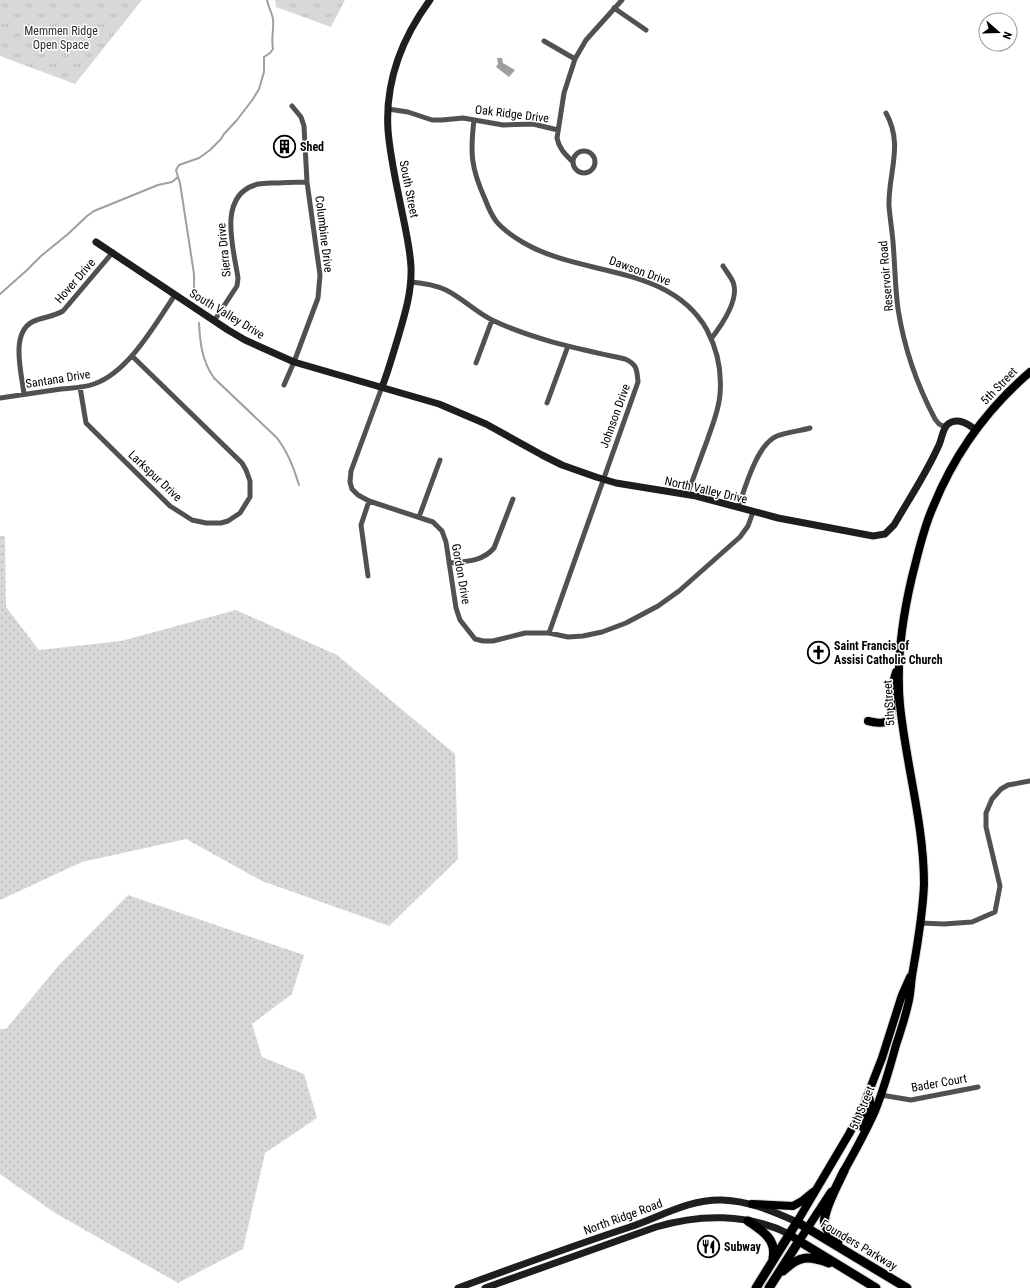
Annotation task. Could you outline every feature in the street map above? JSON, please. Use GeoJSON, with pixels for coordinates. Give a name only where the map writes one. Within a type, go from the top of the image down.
{"type":"FeatureCollection","features":[{"type":"Feature","properties":{"kind":"highway"},"geometry":{"type":"LineString","coordinates":[[844,1171],[827,1207],[824,1223],[829,1232],[848,1252]]}},
{"type":"Feature","properties":{"kind":"highway"},"geometry":{"type":"LineString","coordinates":[[748,1221],[768,1237],[773,1245],[774,1252],[773,1258],[766,1273],[756,1288]]}},
{"type":"Feature","properties":{"kind":"highway","name":"Founders Parkway"},"geometry":{"type":"LineString","coordinates":[[797,1222],[907,1288]]}},
{"type":"Feature","properties":{"kind":"highway","name":"5th Street"},"geometry":{"type":"LineString","coordinates":[[766,1273],[797,1222]]}},
{"type":"Feature","properties":{"kind":"highway"},"geometry":{"type":"LineString","coordinates":[[771,1284],[799,1241],[876,1288]]}},
{"type":"Feature","properties":{"kind":"highway"},"geometry":{"type":"LineString","coordinates":[[771,1284],[795,1260],[807,1258],[822,1260],[852,1273]]}},
{"type":"Feature","properties":{"kind":"main road","name":"5th Street"},"geometry":{"type":"LineString","coordinates":[[799,1241],[844,1171],[866,1129],[881,1095],[910,998],[912,971],[920,923],[924,883],[922,846],[902,717],[899,662],[901,635],[908,595],[926,525],[945,481],[976,430],[1003,398],[1030,372]]}},
{"type":"Feature","properties":{"kind":"main road"},"geometry":{"type":"LineString","coordinates":[[868,721],[881,723],[887,722],[892,718],[892,686],[899,662]]}},
{"type":"Feature","properties":{"kind":"main road","name":"5th Street"},"geometry":{"type":"LineString","coordinates":[[797,1222],[849,1134],[868,1095],[882,1058],[902,994],[912,971]]}},
{"type":"Feature","properties":{"kind":"main road"},"geometry":{"type":"LineString","coordinates":[[881,1095],[879,1093],[879,1087],[893,1043],[897,1012]]}},
{"type":"Feature","properties":{"kind":"main road"},"geometry":{"type":"LineString","coordinates":[[836,1184],[868,1111],[870,1100],[868,1095]]}},
{"type":"Feature","properties":{"kind":"main road"},"geometry":{"type":"LineString","coordinates":[[752,1204],[793,1206],[802,1201],[819,1186]]}},
{"type":"Feature","properties":{"kind":"main road"},"geometry":{"type":"LineString","coordinates":[[789,1234],[799,1241]]}},
{"type":"Feature","properties":{"kind":"street","name":"South Street"},"geometry":{"type":"LineString","coordinates":[[382,387],[387,376],[406,310],[411,282],[409,251],[390,146],[388,109],[392,79],[400,54],[411,29],[430,0]]}},
{"type":"Feature","properties":{"kind":"street","name":"Oak Ridge Drive"},"geometry":{"type":"LineString","coordinates":[[388,109],[408,112],[432,120],[459,118],[503,125],[532,124],[558,130],[567,83],[575,59],[586,40],[622,0]]}},
{"type":"Feature","properties":{"kind":"street"},"geometry":{"type":"LineString","coordinates":[[614,8],[646,30]]}},
{"type":"Feature","properties":{"kind":"street"},"geometry":{"type":"LineString","coordinates":[[544,41],[575,59]]}},
{"type":"Feature","properties":{"kind":"street","name":"Columbine Drive"},"geometry":{"type":"LineString","coordinates":[[284,385],[318,298],[320,275],[307,182],[304,126],[300,117],[292,106]]}},
{"type":"Feature","properties":{"kind":"street","name":"Reservoir Road"},"geometry":{"type":"LineString","coordinates":[[886,113],[892,125],[895,138],[895,154],[889,204],[900,321],[905,344],[917,381],[935,419],[939,424],[945,427]]}},
{"type":"Feature","properties":{"kind":"street","name":"Dawson Drive"},"geometry":{"type":"LineString","coordinates":[[474,120],[471,148],[474,171],[489,210],[502,228],[526,244],[551,255],[570,261],[608,269],[666,290],[684,302],[704,325],[718,358],[720,368],[720,396],[714,420],[687,495]]}},
{"type":"Feature","properties":{"kind":"street"},"geometry":{"type":"LineString","coordinates":[[558,130],[558,141],[561,148],[573,162],[577,170],[583,173],[591,171],[594,169],[596,162],[593,155],[585,151],[578,153],[573,162]]}},
{"type":"Feature","properties":{"kind":"street","name":"Sierra Drive"},"geometry":{"type":"LineString","coordinates":[[214,322],[237,286],[238,278],[230,222],[231,208],[237,198],[245,189],[255,184],[307,182]]}},
{"type":"Feature","properties":{"kind":"street","name":"South Valley Drive"},"geometry":{"type":"LineString","coordinates":[[96,242],[214,322],[245,340],[294,362],[382,387]]}},
{"type":"Feature","properties":{"kind":"street","name":"Hover Drive"},"geometry":{"type":"LineString","coordinates":[[24,394],[19,349],[19,338],[23,329],[32,322],[55,316],[63,311],[112,252]]}},
{"type":"Feature","properties":{"kind":"street"},"geometry":{"type":"LineString","coordinates":[[711,339],[728,313],[734,295],[734,283],[723,266]]}},
{"type":"Feature","properties":{"kind":"street","name":"Johnson Drive"},"geometry":{"type":"LineString","coordinates":[[411,282],[432,285],[447,291],[492,320],[521,332],[568,346],[633,362],[637,371],[638,382],[549,633]]}},
{"type":"Feature","properties":{"kind":"street","name":"Santana Drive"},"geometry":{"type":"LineString","coordinates":[[0,398],[80,387],[93,384],[107,378],[118,370],[132,356],[175,295]]}},
{"type":"Feature","properties":{"kind":"street"},"geometry":{"type":"LineString","coordinates":[[476,363],[492,320]]}},
{"type":"Feature","properties":{"kind":"street"},"geometry":{"type":"LineString","coordinates":[[547,403],[568,346]]}},
{"type":"Feature","properties":{"kind":"street","name":"Larkspur Drive"},"geometry":{"type":"LineString","coordinates":[[80,387],[86,423],[170,506],[192,520],[200,522],[214,524],[221,523],[234,517],[240,512],[250,497],[250,481],[246,470],[242,464],[132,356]]}},
{"type":"Feature","properties":{"kind":"street","name":"North Valley Drive"},"geometry":{"type":"LineString","coordinates":[[382,387],[439,404],[466,414],[562,465],[603,479],[687,495],[753,512],[873,536],[885,534],[894,525],[935,453],[945,427]]}},
{"type":"Feature","properties":{"kind":"street","name":"Gordon Drive"},"geometry":{"type":"LineString","coordinates":[[382,387],[351,471],[350,482],[352,489],[358,495],[369,501],[433,522],[442,531],[446,542],[456,608],[460,620],[475,639],[493,641],[525,633],[549,633],[568,637],[583,636],[602,632],[626,623],[658,606],[679,591],[740,537],[748,526],[753,512]]}},
{"type":"Feature","properties":{"kind":"street"},"geometry":{"type":"LineString","coordinates":[[945,427],[949,423],[958,421],[968,424],[976,430]]}},
{"type":"Feature","properties":{"kind":"street"},"geometry":{"type":"LineString","coordinates":[[738,508],[752,469],[761,451],[776,436],[810,428]]}},
{"type":"Feature","properties":{"kind":"street"},"geometry":{"type":"LineString","coordinates":[[419,517],[440,460]]}},
{"type":"Feature","properties":{"kind":"street"},"geometry":{"type":"LineString","coordinates":[[449,563],[479,560],[489,555],[494,548],[513,499]]}},
{"type":"Feature","properties":{"kind":"street"},"geometry":{"type":"LineString","coordinates":[[368,576],[361,524],[369,501]]}},
{"type":"Feature","properties":{"kind":"street"},"geometry":{"type":"LineString","coordinates":[[920,923],[944,924],[972,922],[995,912],[1000,886],[986,827],[986,812],[992,799],[1001,790],[1008,786],[1030,781]]}},
{"type":"Feature","properties":{"kind":"street","name":"Bader Court"},"geometry":{"type":"LineString","coordinates":[[881,1095],[911,1100],[978,1087]]}},
{"type":"Feature","properties":{"kind":"street","name":"North Ridge Road"},"geometry":{"type":"LineString","coordinates":[[458,1288],[679,1208],[707,1201],[722,1200],[752,1204],[797,1222]]}},
{"type":"Feature","properties":{"kind":"street","name":"North Ridge Road"},"geometry":{"type":"LineString","coordinates":[[485,1288],[671,1223],[710,1217],[748,1221],[768,1226],[789,1234]]}},
{"type":"Feature","properties":{"kind":"green space","name":"Memmen Ridge Open Space"},"geometry":{"type":"Polygon","coordinates":[[[0,0],[142,0],[75,84],[0,56],[0,0]]]}},
{"type":"Feature","properties":{"kind":"green space"},"geometry":{"type":"Polygon","coordinates":[[[275,0],[345,0],[331,27],[276,7],[275,0]]]}},
{"type":"Feature","properties":{"kind":"green space"},"geometry":{"type":"Polygon","coordinates":[[[0,536],[5,536],[6,607],[39,650],[121,641],[236,610],[337,655],[455,754],[458,859],[389,926],[262,881],[186,839],[82,862],[0,900],[0,536]]]}},
{"type":"Feature","properties":{"kind":"green space"},"geometry":{"type":"Polygon","coordinates":[[[128,895],[304,955],[292,994],[252,1024],[262,1057],[304,1074],[317,1118],[265,1153],[243,1249],[178,1283],[55,1213],[0,1174],[0,1029],[6,1029],[59,965],[128,895]]]}},
{"type":"Feature","properties":{"kind":"shaded area"},"geometry":{"type":"Polygon","coordinates":[[[497,58],[502,58],[503,63],[515,70],[509,77],[496,67],[498,64],[497,58]]]}},
{"type":"Feature","properties":{"kind":"waterway"},"geometry":{"type":"LineString","coordinates":[[0,294],[41,256],[94,211],[158,185],[172,182],[178,177],[176,170],[179,165],[199,158],[221,139],[253,99],[259,89],[264,72],[264,57],[273,49],[273,19],[267,0]]}},
{"type":"Feature","properties":{"kind":"waterway"},"geometry":{"type":"LineString","coordinates":[[178,177],[194,274],[194,294]]}},
{"type":"Feature","properties":{"kind":"waterway"},"geometry":{"type":"LineString","coordinates":[[199,323],[202,352],[210,372],[214,378],[277,438],[290,460],[299,485]]}},
{"type":"Feature","properties":{"kind":"place","name":"Shed"},"geometry":{"type":"Point","coordinates":[285,147]}},
{"type":"Feature","properties":{"kind":"place","name":"Saint Francis of Assisi Catholic Church"},"geometry":{"type":"Point","coordinates":[819,653]}},
{"type":"Feature","properties":{"kind":"place","name":"Subway"},"geometry":{"type":"Point","coordinates":[709,1247]}}]}
